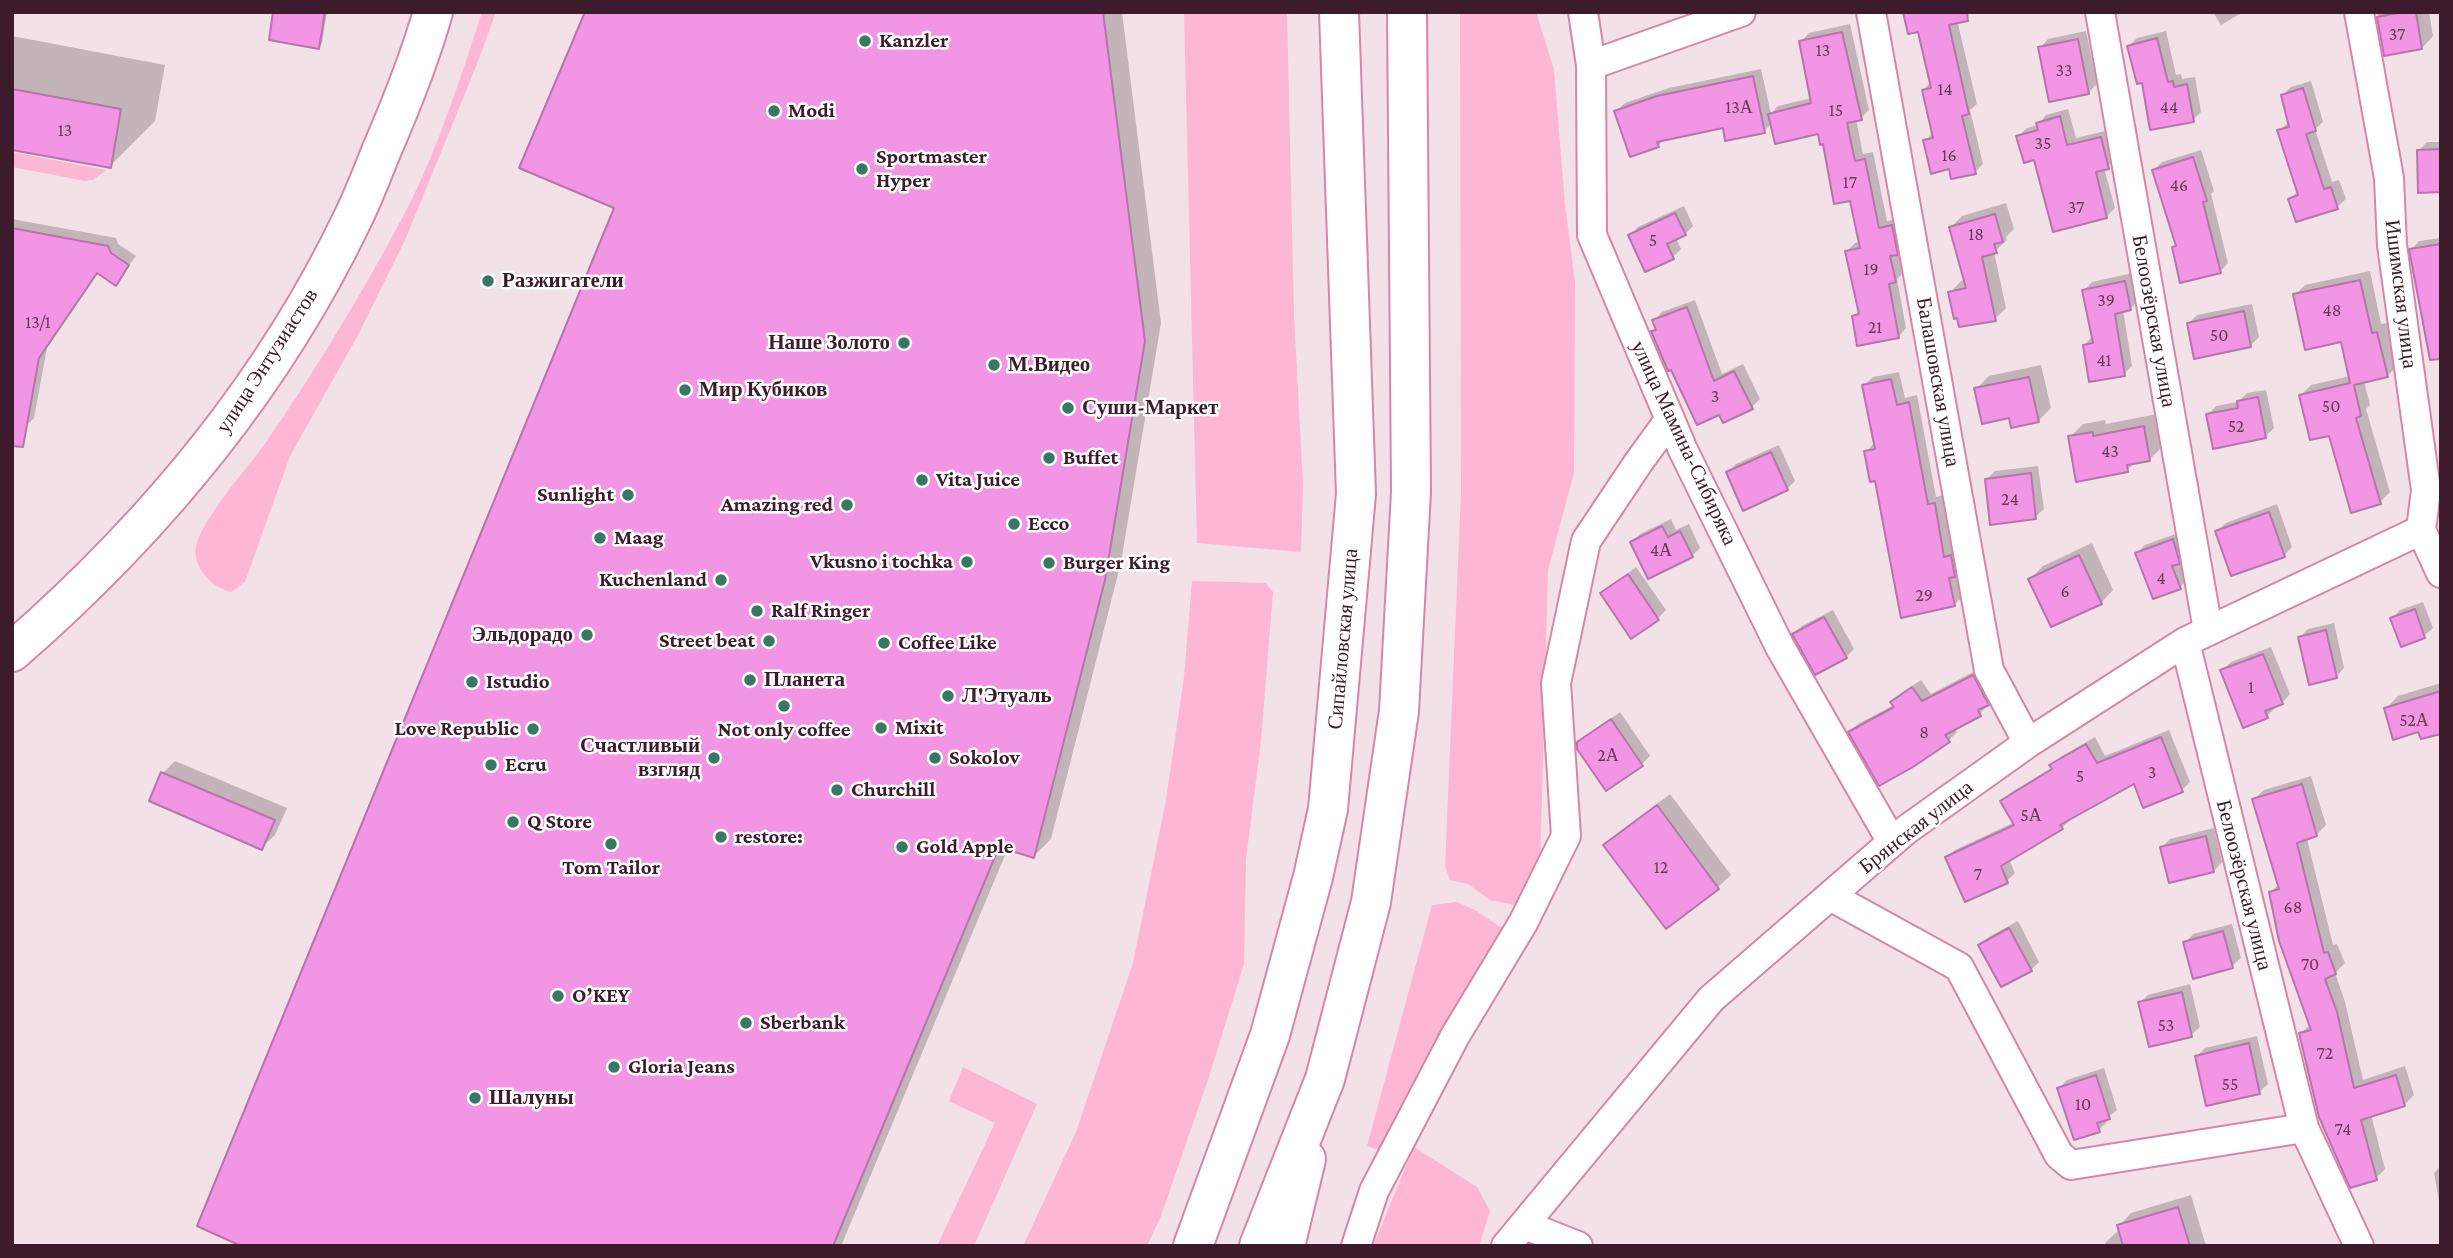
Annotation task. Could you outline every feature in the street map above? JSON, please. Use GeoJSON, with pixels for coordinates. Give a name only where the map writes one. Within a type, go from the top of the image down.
{"type":"FeatureCollection","features":[{"type":"Feature","properties":{"kind":"main road","name":"улица Энтузиастов"},"geometry":{"type":"LineString","coordinates":[[12,652],[83,588],[143,527],[215,441],[256,385],[315,289],[352,220],[403,100],[433,12]]}},
{"type":"Feature","properties":{"kind":"main road","name":"Сипайловская улица"},"geometry":{"type":"LineString","coordinates":[[1193,1246],[1270,1035],[1328,809],[1356,494],[1339,12]]}},
{"type":"Feature","properties":{"kind":"main road"},"geometry":{"type":"LineString","coordinates":[[1285,1246],[1371,902],[1399,712],[1411,492],[1407,12]]}},
{"type":"Feature","properties":{"kind":"main road"},"geometry":{"type":"LineString","coordinates":[[1259,1246],[1325,1079]]}},
{"type":"Feature","properties":{"kind":"street","name":"улица Мамина-Сибиряка"},"geometry":{"type":"LineString","coordinates":[[1583,12],[1591,65],[1592,235],[1670,419],[1780,647],[1892,842]]}},
{"type":"Feature","properties":{"kind":"street"},"geometry":{"type":"LineString","coordinates":[[1591,65],[1741,12]]}},
{"type":"Feature","properties":{"kind":"street","name":"Балашовская улица"},"geometry":{"type":"LineString","coordinates":[[1871,12],[1989,670],[2028,743]]}},
{"type":"Feature","properties":{"kind":"street","name":"Белоозёрская улица"},"geometry":{"type":"LineString","coordinates":[[2100,12],[2197,636],[2304,1128],[2358,1246]]}},
{"type":"Feature","properties":{"kind":"street","name":"Ишимская улица"},"geometry":{"type":"LineString","coordinates":[[2359,12],[2389,178],[2392,245],[2426,489],[2421,530]]}},
{"type":"Feature","properties":{"kind":"street"},"geometry":{"type":"LineString","coordinates":[[1356,1246],[1380,1179],[1455,1036],[1523,923],[1566,836],[1556,683],[1586,541],[1637,463],[1670,419]]}},
{"type":"Feature","properties":{"kind":"street"},"geometry":{"type":"LineString","coordinates":[[2421,530],[2441,573]]}},
{"type":"Feature","properties":{"kind":"street","name":"Брянская улица"},"geometry":{"type":"LineString","coordinates":[[1507,1246],[1710,999],[1892,842],[2028,743],[2197,636],[2421,530]]}},
{"type":"Feature","properties":{"kind":"street"},"geometry":{"type":"LineString","coordinates":[[1830,896],[1959,967],[2059,1155],[2071,1165],[2304,1128]]}},
{"type":"Feature","properties":{"kind":"street"},"geometry":{"type":"LineString","coordinates":[[1525,1225],[1578,1246]]}},
{"type":"Feature","properties":{"kind":"shaded area"},"geometry":{"type":"Polygon","coordinates":[[[482,12],[496,12],[406,238],[357,337],[290,456],[245,582],[231,592],[224,590],[200,569],[196,546],[200,535],[215,509],[264,445],[302,388],[391,239],[432,155],[482,12]]]}},
{"type":"Feature","properties":{"kind":"shaded area"},"geometry":{"type":"Polygon","coordinates":[[[1184,12],[1287,12],[1294,315],[1303,485],[1301,552],[1197,543],[1184,12]]]}},
{"type":"Feature","properties":{"kind":"shaded area"},"geometry":{"type":"Polygon","coordinates":[[[1460,12],[1536,12],[1554,70],[1565,204],[1575,282],[1574,473],[1548,570],[1540,871],[1519,906],[1490,900],[1468,884],[1450,880],[1445,866],[1461,492],[1460,12]]]}},
{"type":"Feature","properties":{"kind":"shaded area"},"geometry":{"type":"Polygon","coordinates":[[[12,152],[106,170],[93,180],[85,181],[12,167],[12,152]]]}},
{"type":"Feature","properties":{"kind":"shaded area"},"geometry":{"type":"Polygon","coordinates":[[[1192,581],[1266,583],[1273,592],[1261,741],[1246,859],[1244,964],[1208,1080],[1161,1216],[1147,1246],[1023,1246],[1076,1132],[1133,963],[1166,800],[1184,677],[1192,581]]]}},
{"type":"Feature","properties":{"kind":"shaded area"},"geometry":{"type":"Polygon","coordinates":[[[1457,902],[1475,910],[1505,930],[1430,1054],[1378,1150],[1367,1146],[1432,905],[1457,902]]]}},
{"type":"Feature","properties":{"kind":"shaded area"},"geometry":{"type":"Polygon","coordinates":[[[963,1067],[1037,1104],[974,1246],[937,1246],[995,1123],[949,1101],[963,1067]]]}},
{"type":"Feature","properties":{"kind":"shaded area"},"geometry":{"type":"Polygon","coordinates":[[[1414,1147],[1477,1187],[1490,1211],[1479,1246],[1373,1246],[1414,1147]]]}},
{"type":"Feature","properties":{"kind":"building"},"geometry":{"type":"Polygon","coordinates":[[[273,12],[325,12],[319,49],[269,40],[273,12]]]}},
{"type":"Feature","properties":{"kind":"building","name":"Планета"},"geometry":{"type":"Polygon","coordinates":[[[585,12],[1103,12],[1145,341],[1105,580],[1034,858],[999,847],[833,1246],[241,1246],[197,1226],[614,208],[519,168],[585,12]]]}},
{"type":"Feature","properties":{"kind":"building"},"geometry":{"type":"Polygon","coordinates":[[[1903,12],[1967,12],[1968,21],[1949,25],[1969,114],[1962,116],[1976,174],[1951,179],[1949,169],[1931,174],[1923,140],[1933,138],[1922,90],[1931,88],[1918,32],[1908,34],[1903,12]]]}},
{"type":"Feature","properties":{"kind":"building"},"geometry":{"type":"Polygon","coordinates":[[[2416,12],[2422,49],[2384,56],[2377,17],[2416,12]]]}},
{"type":"Feature","properties":{"kind":"building"},"geometry":{"type":"Polygon","coordinates":[[[1842,32],[1862,120],[1847,123],[1855,161],[1865,159],[1879,228],[1892,225],[1898,255],[1890,256],[1896,282],[1889,284],[1899,338],[1857,346],[1852,316],[1859,314],[1845,251],[1860,248],[1850,201],[1834,204],[1823,144],[1820,145],[1818,134],[1775,144],[1768,114],[1811,103],[1799,41],[1842,32]]]}},
{"type":"Feature","properties":{"kind":"building"},"geometry":{"type":"Polygon","coordinates":[[[2157,38],[2168,82],[2173,81],[2174,87],[2187,84],[2194,122],[2150,130],[2142,83],[2137,84],[2127,46],[2157,38]]]}},
{"type":"Feature","properties":{"kind":"building"},"geometry":{"type":"Polygon","coordinates":[[[2078,39],[2089,94],[2049,102],[2038,47],[2078,39]]]}},
{"type":"Feature","properties":{"kind":"building"},"geometry":{"type":"Polygon","coordinates":[[[1753,76],[1765,133],[1725,141],[1723,128],[1657,142],[1659,147],[1630,157],[1614,111],[1657,96],[1753,76]]]}},
{"type":"Feature","properties":{"kind":"building"},"geometry":{"type":"Polygon","coordinates":[[[2303,88],[2316,131],[2306,134],[2324,189],[2331,187],[2338,209],[2296,222],[2288,199],[2298,195],[2277,130],[2289,127],[2281,95],[2303,88]]]}},
{"type":"Feature","properties":{"kind":"building"},"geometry":{"type":"Polygon","coordinates":[[[12,89],[121,109],[111,168],[12,150],[12,89]]]}},
{"type":"Feature","properties":{"kind":"building"},"geometry":{"type":"Polygon","coordinates":[[[2060,116],[2067,145],[2101,137],[2109,169],[2096,172],[2107,218],[2053,232],[2034,160],[2024,163],[2016,136],[2038,130],[2036,123],[2060,116]]]}},
{"type":"Feature","properties":{"kind":"building"},"geometry":{"type":"Polygon","coordinates":[[[2441,149],[2441,192],[2418,193],[2417,150],[2441,149]]]}},
{"type":"Feature","properties":{"kind":"building"},"geometry":{"type":"Polygon","coordinates":[[[2193,157],[2207,201],[2203,202],[2221,273],[2180,283],[2172,247],[2176,246],[2152,170],[2193,157]]]}},
{"type":"Feature","properties":{"kind":"building"},"geometry":{"type":"Polygon","coordinates":[[[1675,213],[1686,235],[1667,244],[1674,259],[1645,272],[1628,235],[1675,213]]]}},
{"type":"Feature","properties":{"kind":"building"},"geometry":{"type":"Polygon","coordinates":[[[1995,214],[2003,242],[1994,244],[1997,253],[1982,257],[1996,321],[1959,327],[1957,318],[1954,319],[1948,292],[1966,288],[1949,227],[1995,214]]]}},
{"type":"Feature","properties":{"kind":"building"},"geometry":{"type":"Polygon","coordinates":[[[12,228],[108,246],[111,253],[129,265],[116,286],[97,273],[39,358],[23,447],[12,446],[12,228]]]}},
{"type":"Feature","properties":{"kind":"building"},"geometry":{"type":"Polygon","coordinates":[[[2441,244],[2441,359],[2430,360],[2409,249],[2441,244]]]}},
{"type":"Feature","properties":{"kind":"building"},"geometry":{"type":"Polygon","coordinates":[[[2360,280],[2372,333],[2377,332],[2388,377],[2354,385],[2361,416],[2356,418],[2381,504],[2351,513],[2329,436],[2310,440],[2299,395],[2350,383],[2341,342],[2305,350],[2293,294],[2360,280]]]}},
{"type":"Feature","properties":{"kind":"building"},"geometry":{"type":"Polygon","coordinates":[[[2125,281],[2131,310],[2115,314],[2125,376],[2089,382],[2083,345],[2093,343],[2082,290],[2125,281]]]}},
{"type":"Feature","properties":{"kind":"building"},"geometry":{"type":"Polygon","coordinates":[[[1687,307],[1714,381],[1734,371],[1753,409],[1723,423],[1719,415],[1697,425],[1671,370],[1668,371],[1651,331],[1656,330],[1652,320],[1687,307]]]}},
{"type":"Feature","properties":{"kind":"building"},"geometry":{"type":"Polygon","coordinates":[[[2244,311],[2251,347],[2194,359],[2187,323],[2244,311]]]}},
{"type":"Feature","properties":{"kind":"building"},"geometry":{"type":"Polygon","coordinates":[[[2029,377],[2039,422],[2011,428],[2009,418],[1982,424],[1974,388],[2029,377]]]}},
{"type":"Feature","properties":{"kind":"building"},"geometry":{"type":"Polygon","coordinates":[[[1891,379],[1897,405],[1909,402],[1928,504],[1935,503],[1944,557],[1951,555],[1955,577],[1949,578],[1955,606],[1901,618],[1875,481],[1870,482],[1864,451],[1875,449],[1862,385],[1891,379]]]}},
{"type":"Feature","properties":{"kind":"building"},"geometry":{"type":"Polygon","coordinates":[[[2258,397],[2266,438],[2213,449],[2206,414],[2238,408],[2237,401],[2258,397]]]}},
{"type":"Feature","properties":{"kind":"building"},"geometry":{"type":"Polygon","coordinates":[[[2144,426],[2150,461],[2127,465],[2128,472],[2076,482],[2068,436],[2093,432],[2093,436],[2144,426]]]}},
{"type":"Feature","properties":{"kind":"building"},"geometry":{"type":"Polygon","coordinates":[[[1771,452],[1788,490],[1743,511],[1726,472],[1771,452]]]}},
{"type":"Feature","properties":{"kind":"building"},"geometry":{"type":"Polygon","coordinates":[[[2031,473],[2036,519],[1990,525],[1985,479],[2031,473]]]}},
{"type":"Feature","properties":{"kind":"building"},"geometry":{"type":"Polygon","coordinates":[[[2269,512],[2285,557],[2231,576],[2215,531],[2269,512]]]}},
{"type":"Feature","properties":{"kind":"building"},"geometry":{"type":"Polygon","coordinates":[[[1662,526],[1668,537],[1680,531],[1693,557],[1648,579],[1630,542],[1662,526]]]}},
{"type":"Feature","properties":{"kind":"building"},"geometry":{"type":"Polygon","coordinates":[[[2173,539],[2180,564],[2172,566],[2181,589],[2153,599],[2135,553],[2173,539]]]}},
{"type":"Feature","properties":{"kind":"building"},"geometry":{"type":"Polygon","coordinates":[[[2079,555],[2102,604],[2051,627],[2028,579],[2079,555]]]}},
{"type":"Feature","properties":{"kind":"building"},"geometry":{"type":"Polygon","coordinates":[[[1628,574],[1659,620],[1631,639],[1600,593],[1628,574]]]}},
{"type":"Feature","properties":{"kind":"building"},"geometry":{"type":"Polygon","coordinates":[[[2415,609],[2425,638],[2401,647],[2390,618],[2415,609]]]}},
{"type":"Feature","properties":{"kind":"building"},"geometry":{"type":"Polygon","coordinates":[[[1824,617],[1847,658],[1815,675],[1792,634],[1824,617]]]}},
{"type":"Feature","properties":{"kind":"building"},"geometry":{"type":"Polygon","coordinates":[[[2326,630],[2337,678],[2309,685],[2298,637],[2326,630]]]}},
{"type":"Feature","properties":{"kind":"building"},"geometry":{"type":"Polygon","coordinates":[[[2263,654],[2283,704],[2265,711],[2268,718],[2243,728],[2220,670],[2263,654]]]}},
{"type":"Feature","properties":{"kind":"building"},"geometry":{"type":"Polygon","coordinates":[[[1973,675],[1989,705],[1978,710],[1981,716],[1945,735],[1950,742],[1879,786],[1848,732],[1894,707],[1890,702],[1912,687],[1922,701],[1973,675]]]}},
{"type":"Feature","properties":{"kind":"building"},"geometry":{"type":"Polygon","coordinates":[[[2441,691],[2441,734],[2421,739],[2418,732],[2393,740],[2384,708],[2441,691]]]}},
{"type":"Feature","properties":{"kind":"building"},"geometry":{"type":"Polygon","coordinates":[[[1611,719],[1643,766],[1606,791],[1577,749],[1577,742],[1611,719]]]}},
{"type":"Feature","properties":{"kind":"building"},"geometry":{"type":"Polygon","coordinates":[[[2161,737],[2183,792],[2143,808],[2134,784],[2060,825],[2063,829],[2001,866],[2008,883],[1965,902],[1945,857],[2014,825],[2000,801],[2052,769],[2049,765],[2086,744],[2097,763],[2161,737]]]}},
{"type":"Feature","properties":{"kind":"building"},"geometry":{"type":"Polygon","coordinates":[[[161,772],[275,820],[262,850],[149,801],[161,772]]]}},
{"type":"Feature","properties":{"kind":"building"},"geometry":{"type":"Polygon","coordinates":[[[2302,784],[2317,836],[2297,843],[2324,953],[2328,952],[2336,974],[2325,979],[2337,1012],[2354,1088],[2396,1075],[2405,1106],[2361,1120],[2377,1180],[2350,1188],[2319,1117],[2299,1033],[2311,1030],[2279,941],[2269,892],[2279,889],[2252,799],[2302,784]]]}},
{"type":"Feature","properties":{"kind":"building"},"geometry":{"type":"Polygon","coordinates":[[[1657,805],[1719,889],[1666,929],[1603,845],[1657,805]]]}},
{"type":"Feature","properties":{"kind":"building"},"geometry":{"type":"Polygon","coordinates":[[[2206,836],[2214,872],[2169,883],[2160,847],[2206,836]]]}},
{"type":"Feature","properties":{"kind":"building"},"geometry":{"type":"Polygon","coordinates":[[[2009,928],[2032,971],[2001,987],[1978,945],[2009,928]]]}},
{"type":"Feature","properties":{"kind":"building"},"geometry":{"type":"Polygon","coordinates":[[[2223,931],[2233,968],[2193,979],[2183,942],[2223,931]]]}},
{"type":"Feature","properties":{"kind":"building"},"geometry":{"type":"Polygon","coordinates":[[[2182,992],[2192,1037],[2149,1047],[2138,1002],[2182,992]]]}},
{"type":"Feature","properties":{"kind":"building"},"geometry":{"type":"Polygon","coordinates":[[[2249,1043],[2260,1094],[2206,1106],[2195,1056],[2249,1043]]]}},
{"type":"Feature","properties":{"kind":"building"},"geometry":{"type":"Polygon","coordinates":[[[2096,1075],[2110,1119],[2097,1123],[2100,1132],[2074,1140],[2057,1088],[2096,1075]]]}},
{"type":"Feature","properties":{"kind":"building"},"geometry":{"type":"Polygon","coordinates":[[[2178,1207],[2190,1246],[2123,1246],[2117,1225],[2178,1207]]]}},
{"type":"Feature","properties":{"kind":"place","name":"Kanzler"},"geometry":{"type":"Point","coordinates":[865,41]}},
{"type":"Feature","properties":{"kind":"place","name":"Modi"},"geometry":{"type":"Point","coordinates":[774,111]}},
{"type":"Feature","properties":{"kind":"place","name":"Sportmaster Hyper"},"geometry":{"type":"Point","coordinates":[862,169]}},
{"type":"Feature","properties":{"kind":"place","name":"Разжигатели"},"geometry":{"type":"Point","coordinates":[488,281]}},
{"type":"Feature","properties":{"kind":"place","name":"Наше Золото"},"geometry":{"type":"Point","coordinates":[904,343]}},
{"type":"Feature","properties":{"kind":"place","name":"М.Видео"},"geometry":{"type":"Point","coordinates":[994,365]}},
{"type":"Feature","properties":{"kind":"place","name":"Мир Кубиков"},"geometry":{"type":"Point","coordinates":[685,390]}},
{"type":"Feature","properties":{"kind":"place","name":"Суши-Маркет"},"geometry":{"type":"Point","coordinates":[1068,408]}},
{"type":"Feature","properties":{"kind":"place","name":"Buffet"},"geometry":{"type":"Point","coordinates":[1049,458]}},
{"type":"Feature","properties":{"kind":"place","name":"Vita Juice"},"geometry":{"type":"Point","coordinates":[922,480]}},
{"type":"Feature","properties":{"kind":"place","name":"Sunlight"},"geometry":{"type":"Point","coordinates":[628,495]}},
{"type":"Feature","properties":{"kind":"place","name":"Amazing red"},"geometry":{"type":"Point","coordinates":[847,505]}},
{"type":"Feature","properties":{"kind":"place","name":"Ecco"},"geometry":{"type":"Point","coordinates":[1014,524]}},
{"type":"Feature","properties":{"kind":"place","name":"Maag"},"geometry":{"type":"Point","coordinates":[600,538]}},
{"type":"Feature","properties":{"kind":"place","name":"Vkusno i tochka"},"geometry":{"type":"Point","coordinates":[967,562]}},
{"type":"Feature","properties":{"kind":"place","name":"Burger King"},"geometry":{"type":"Point","coordinates":[1049,563]}},
{"type":"Feature","properties":{"kind":"place","name":"Kuchenland"},"geometry":{"type":"Point","coordinates":[721,580]}},
{"type":"Feature","properties":{"kind":"place","name":"Ralf Ringer"},"geometry":{"type":"Point","coordinates":[757,611]}},
{"type":"Feature","properties":{"kind":"place","name":"Эльдорадо"},"geometry":{"type":"Point","coordinates":[587,635]}},
{"type":"Feature","properties":{"kind":"place","name":"Street beat"},"geometry":{"type":"Point","coordinates":[769,641]}},
{"type":"Feature","properties":{"kind":"place","name":"Coffee Like"},"geometry":{"type":"Point","coordinates":[884,643]}},
{"type":"Feature","properties":{"kind":"place","name":"Планета"},"geometry":{"type":"Point","coordinates":[750,680]}},
{"type":"Feature","properties":{"kind":"place","name":"Istudio"},"geometry":{"type":"Point","coordinates":[472,682]}},
{"type":"Feature","properties":{"kind":"place","name":"Л'Этуаль"},"geometry":{"type":"Point","coordinates":[948,696]}},
{"type":"Feature","properties":{"kind":"place","name":"Not only coffee"},"geometry":{"type":"Point","coordinates":[784,706]}},
{"type":"Feature","properties":{"kind":"place","name":"Mixit"},"geometry":{"type":"Point","coordinates":[881,728]}},
{"type":"Feature","properties":{"kind":"place","name":"Love Republic"},"geometry":{"type":"Point","coordinates":[533,729]}},
{"type":"Feature","properties":{"kind":"place","name":"Счастливый взгляд"},"geometry":{"type":"Point","coordinates":[714,758]}},
{"type":"Feature","properties":{"kind":"place","name":"Sokolov"},"geometry":{"type":"Point","coordinates":[935,758]}},
{"type":"Feature","properties":{"kind":"place","name":"Ecru"},"geometry":{"type":"Point","coordinates":[491,765]}},
{"type":"Feature","properties":{"kind":"place","name":"Churchill"},"geometry":{"type":"Point","coordinates":[837,790]}},
{"type":"Feature","properties":{"kind":"place","name":"Q Store"},"geometry":{"type":"Point","coordinates":[513,822]}},
{"type":"Feature","properties":{"kind":"place","name":"restore:"},"geometry":{"type":"Point","coordinates":[721,837]}},
{"type":"Feature","properties":{"kind":"place","name":"Tom Tailor"},"geometry":{"type":"Point","coordinates":[611,844]}},
{"type":"Feature","properties":{"kind":"place","name":"Gold Apple"},"geometry":{"type":"Point","coordinates":[902,847]}},
{"type":"Feature","properties":{"kind":"place","name":"O’KEY"},"geometry":{"type":"Point","coordinates":[558,996]}},
{"type":"Feature","properties":{"kind":"place","name":"Sberbank"},"geometry":{"type":"Point","coordinates":[746,1023]}},
{"type":"Feature","properties":{"kind":"place","name":"Gloria Jeans"},"geometry":{"type":"Point","coordinates":[614,1067]}},
{"type":"Feature","properties":{"kind":"place","name":"Шалуны"},"geometry":{"type":"Point","coordinates":[475,1098]}}]}
